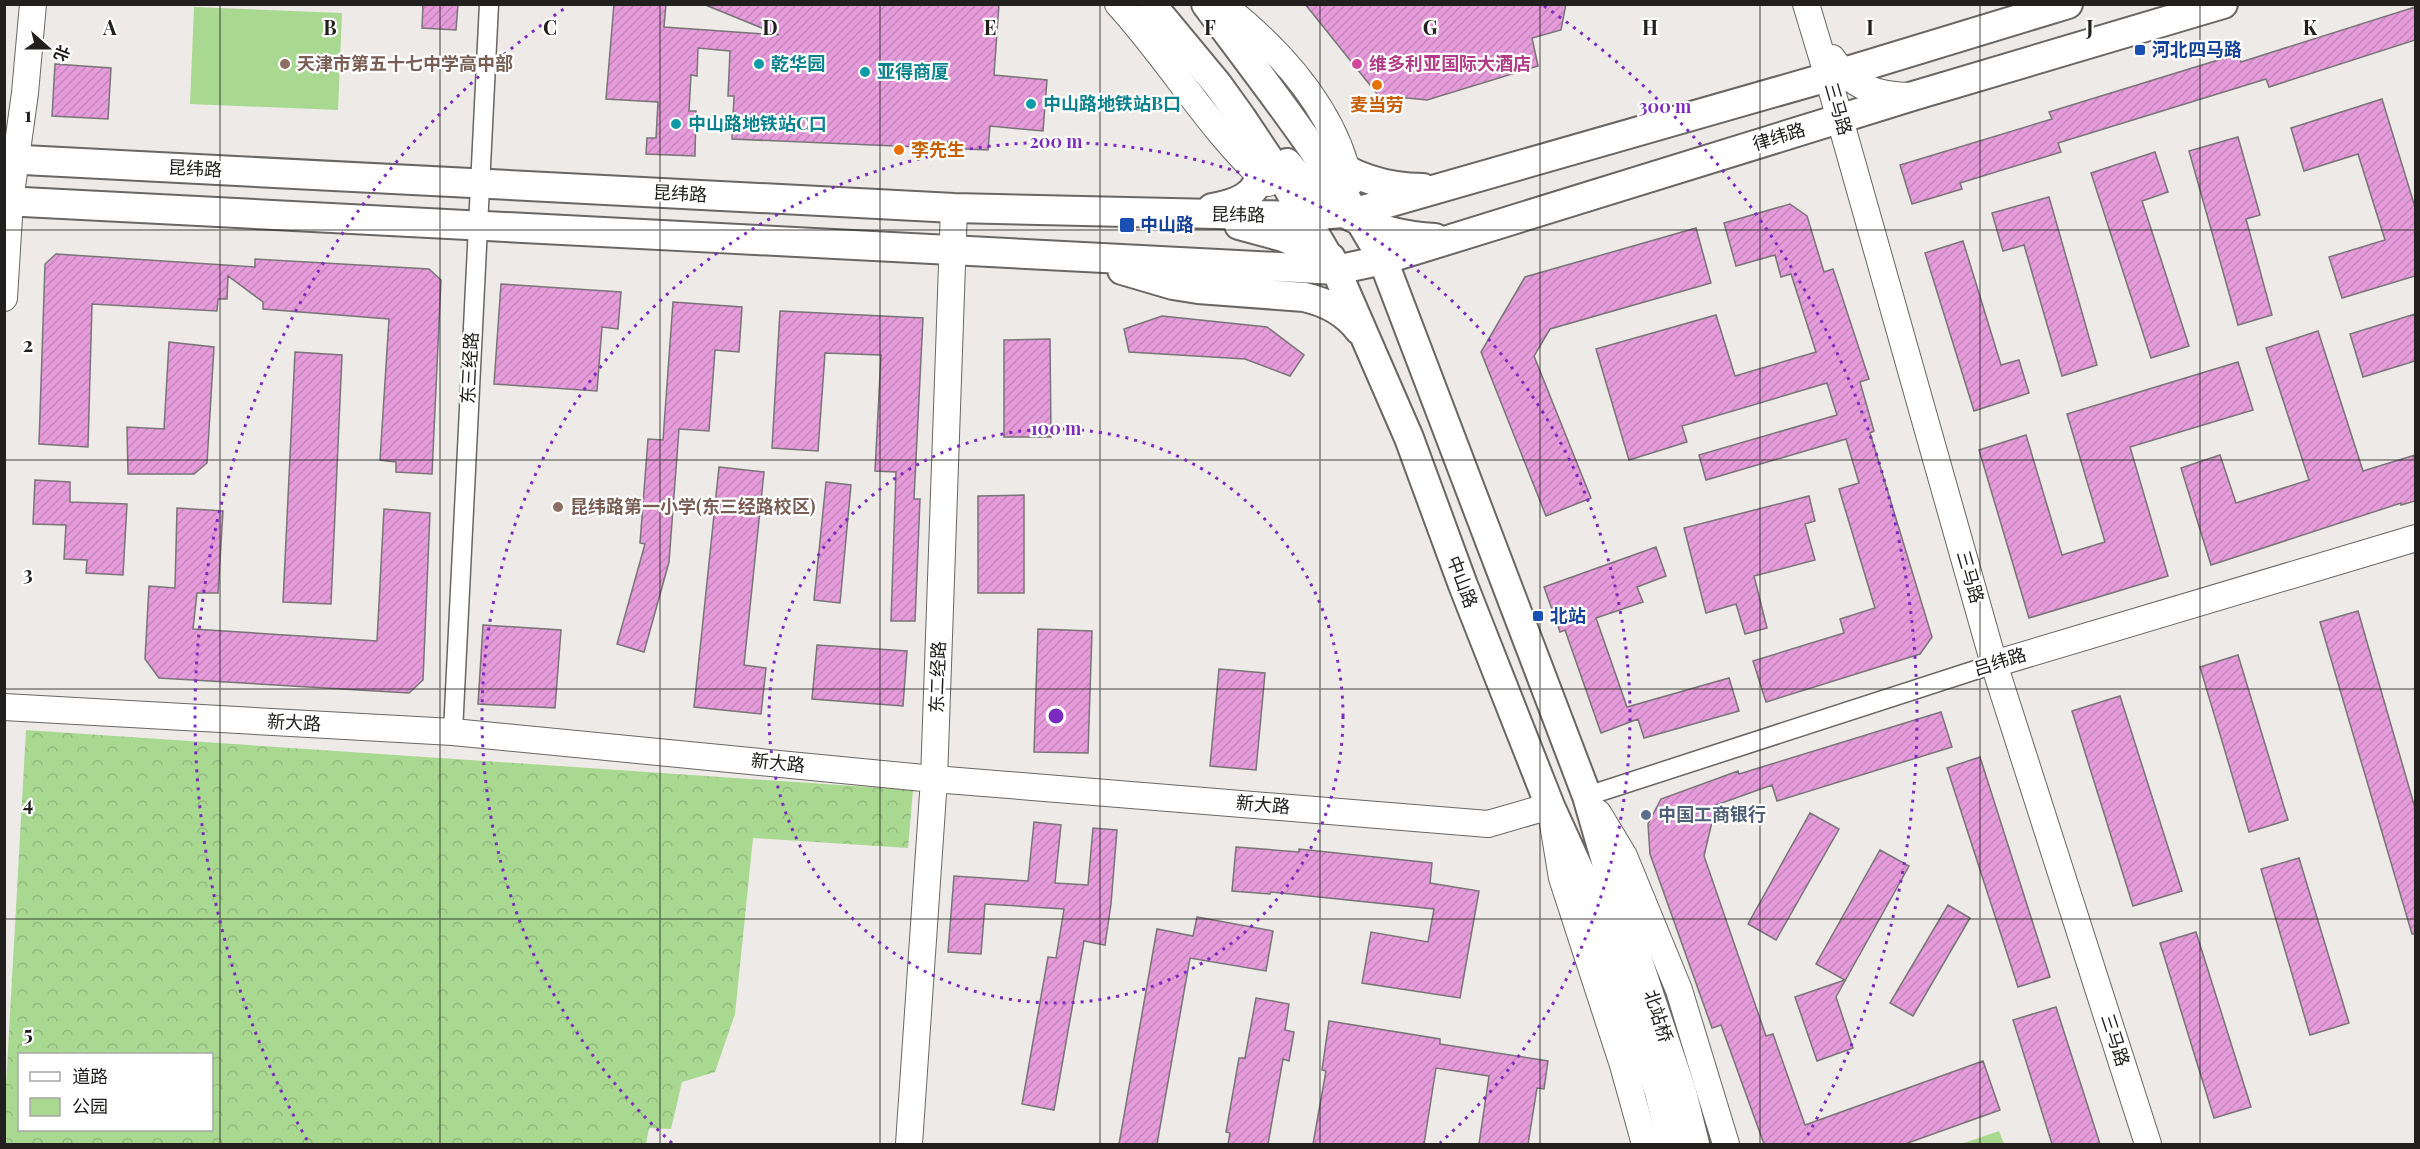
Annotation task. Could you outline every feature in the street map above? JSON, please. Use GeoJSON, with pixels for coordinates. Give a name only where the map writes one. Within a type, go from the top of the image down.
{"type":"FeatureCollection","features":[{"type":"Feature","properties":{"kind":"main road","name":"中山路"},"geometry":{"type":"LineString","coordinates":[[1151,4],[1218,85],[1339,265],[1365,338],[1409,438],[1463,585],[1550,806],[1602,891]]}},
{"type":"Feature","properties":{"kind":"main road"},"geometry":{"type":"LineString","coordinates":[[1206,4],[1285,107],[1383,260],[1587,796],[1602,891]]}},
{"type":"Feature","properties":{"kind":"main road"},"geometry":{"type":"LineString","coordinates":[[1354,216],[1443,187],[1835,75],[2068,4]]}},
{"type":"Feature","properties":{"kind":"main road","name":"律纬路"},"geometry":{"type":"LineString","coordinates":[[1339,265],[1383,260],[1840,118],[2223,4]]}},
{"type":"Feature","properties":{"kind":"main road"},"geometry":{"type":"LineString","coordinates":[[1187,213],[1238,202],[1249,196],[1260,176],[1254,144],[1241,117]]}},
{"type":"Feature","properties":{"kind":"main road"},"geometry":{"type":"LineString","coordinates":[[1241,117],[1318,195],[1354,216],[1391,233],[1409,237],[1436,238],[1465,235]]}},
{"type":"Feature","properties":{"kind":"main road"},"geometry":{"type":"LineString","coordinates":[[1312,147],[1347,170],[1383,184],[1417,188],[1443,187]]}},
{"type":"Feature","properties":{"kind":"main road","name":"昆纬路"},"geometry":{"type":"LineString","coordinates":[[10,160],[954,208],[1354,216]]}},
{"type":"Feature","properties":{"kind":"main road"},"geometry":{"type":"LineString","coordinates":[[7,201],[1089,257],[1339,265]]}},
{"type":"Feature","properties":{"kind":"main road"},"geometry":{"type":"LineString","coordinates":[[1187,213],[1283,237],[1339,265],[1365,275],[1386,300],[1420,358]]}},
{"type":"Feature","properties":{"kind":"main road"},"geometry":{"type":"LineString","coordinates":[[1089,257],[1173,285],[1304,297],[1324,302],[1353,321],[1365,338]]}},
{"type":"Feature","properties":{"kind":"main road","name":"北站桥"},"geometry":{"type":"LineString","coordinates":[[1602,891],[1672,1144]]}},
{"type":"Feature","properties":{"kind":"main road","name":"北站桥"},"geometry":{"type":"LineString","coordinates":[[1602,891],[1682,1092],[1695,1144]]}},
{"type":"Feature","properties":{"kind":"street"},"geometry":{"type":"LineString","coordinates":[[4,298],[10,160],[25,93],[33,4]]}},
{"type":"Feature","properties":{"kind":"street","name":"东三经路"},"geometry":{"type":"LineString","coordinates":[[453,732],[489,4]]}},
{"type":"Feature","properties":{"kind":"street"},"geometry":{"type":"LineString","coordinates":[[1118,4],[1221,133],[1260,176],[1305,216]]}},
{"type":"Feature","properties":{"kind":"street"},"geometry":{"type":"LineString","coordinates":[[1222,4],[1268,45],[1305,89],[1335,136],[1347,170],[1354,216]]}},
{"type":"Feature","properties":{"kind":"street"},"geometry":{"type":"LineString","coordinates":[[1808,10],[1827,51],[1835,75],[1865,89],[1888,95],[1913,96]]}},
{"type":"Feature","properties":{"kind":"street","name":"三马路"},"geometry":{"type":"LineString","coordinates":[[1835,75],[1840,118],[1994,664],[2148,1144]]}},
{"type":"Feature","properties":{"kind":"street","name":"东二经路"},"geometry":{"type":"LineString","coordinates":[[909,1144],[934,779],[954,208]]}},
{"type":"Feature","properties":{"kind":"street","name":"吕纬路"},"geometry":{"type":"LineString","coordinates":[[1587,796],[1994,664],[2415,538]]}},
{"type":"Feature","properties":{"kind":"street"},"geometry":{"type":"LineString","coordinates":[[4,721],[5,707]]}},
{"type":"Feature","properties":{"kind":"street","name":"新大路"},"geometry":{"type":"LineString","coordinates":[[5,707],[453,732],[934,779],[1488,824],[1550,806]]}},
{"type":"Feature","properties":{"kind":"street"},"geometry":{"type":"LineString","coordinates":[[1587,796],[1624,856],[1679,990],[1726,1144]]}},
{"type":"Feature","properties":{"kind":"street"},"geometry":{"type":"LineString","coordinates":[[1550,806],[1562,878],[1623,1065],[1645,1144]]}},
{"type":"Feature","properties":{"kind":"green space"},"geometry":{"type":"Polygon","coordinates":[[[194,7],[342,13],[338,110],[190,104],[194,7]]]}},
{"type":"Feature","properties":{"kind":"green space"},"geometry":{"type":"Polygon","coordinates":[[[26,730],[913,790],[908,848],[753,838],[735,1014],[715,1072],[682,1082],[671,1129],[649,1128],[646,1144],[5,1144],[5,1103],[26,730]]]}},
{"type":"Feature","properties":{"kind":"green space"},"geometry":{"type":"Polygon","coordinates":[[[1999,1131],[2004,1144],[1961,1144],[1999,1131]]]}},
{"type":"Feature","properties":{"kind":"building"},"geometry":{"type":"Polygon","coordinates":[[[423,4],[458,4],[456,30],[422,28],[423,4]]]}},
{"type":"Feature","properties":{"kind":"building","name":"亚得商厦"},"geometry":{"type":"Polygon","coordinates":[[[614,4],[666,4],[664,27],[779,35],[703,4],[999,4],[994,75],[1047,80],[1043,131],[990,126],[988,150],[732,139],[734,96],[728,96],[730,51],[698,48],[697,76],[691,75],[689,111],[696,111],[695,156],[646,154],[647,138],[656,138],[658,102],[606,99],[614,4]]]}},
{"type":"Feature","properties":{"kind":"building"},"geometry":{"type":"Polygon","coordinates":[[[1305,4],[1566,4],[1561,30],[1532,38],[1538,66],[1427,100],[1378,95],[1305,4]]]}},
{"type":"Feature","properties":{"kind":"building"},"geometry":{"type":"Polygon","coordinates":[[[2415,7],[2415,40],[2269,87],[2266,79],[2058,143],[2061,152],[1960,183],[1962,189],[1912,204],[1900,165],[2052,119],[2049,112],[2238,54],[2241,62],[2415,7]]]}},
{"type":"Feature","properties":{"kind":"building"},"geometry":{"type":"Polygon","coordinates":[[[55,64],[111,68],[108,119],[52,116],[55,64]]]}},
{"type":"Feature","properties":{"kind":"building"},"geometry":{"type":"Polygon","coordinates":[[[2382,99],[2415,207],[2415,276],[2342,298],[2329,257],[2385,240],[2358,154],[2304,171],[2291,128],[2382,99]]]}},
{"type":"Feature","properties":{"kind":"building"},"geometry":{"type":"Polygon","coordinates":[[[2238,137],[2260,215],[2246,219],[2272,315],[2238,325],[2189,151],[2238,137]]]}},
{"type":"Feature","properties":{"kind":"building"},"geometry":{"type":"Polygon","coordinates":[[[2155,152],[2168,192],[2142,201],[2189,346],[2151,358],[2091,173],[2155,152]]]}},
{"type":"Feature","properties":{"kind":"building"},"geometry":{"type":"Polygon","coordinates":[[[2049,197],[2097,365],[2062,376],[2024,245],[2003,251],[1992,213],[2049,197]]]}},
{"type":"Feature","properties":{"kind":"building"},"geometry":{"type":"Polygon","coordinates":[[[1790,204],[1807,216],[1824,272],[1833,269],[1869,379],[1860,382],[1874,431],[1870,433],[1932,637],[1920,654],[1766,702],[1753,661],[1844,633],[1840,619],[1875,608],[1839,489],[1859,483],[1846,439],[1706,480],[1699,455],[1837,415],[1827,383],[1682,426],[1687,442],[1629,460],[1596,349],[1716,315],[1735,376],[1816,352],[1791,274],[1781,277],[1775,255],[1736,266],[1724,223],[1790,204]]]}},
{"type":"Feature","properties":{"kind":"building"},"geometry":{"type":"Polygon","coordinates":[[[1696,228],[1711,283],[1550,329],[1534,356],[1591,498],[1546,516],[1481,352],[1525,277],[1696,228]]]}},
{"type":"Feature","properties":{"kind":"building"},"geometry":{"type":"Polygon","coordinates":[[[1963,241],[2001,365],[2019,360],[2029,393],[1974,411],[1925,253],[1963,241]]]}},
{"type":"Feature","properties":{"kind":"building"},"geometry":{"type":"Polygon","coordinates":[[[56,254],[255,267],[255,259],[429,269],[441,280],[432,474],[396,472],[396,462],[380,460],[389,319],[263,309],[263,302],[228,276],[227,299],[218,299],[217,311],[92,304],[88,447],[39,444],[45,264],[56,254]]]}},
{"type":"Feature","properties":{"kind":"building"},"geometry":{"type":"Polygon","coordinates":[[[501,284],[621,292],[618,329],[602,327],[597,391],[494,384],[501,284]]]}},
{"type":"Feature","properties":{"kind":"building"},"geometry":{"type":"Polygon","coordinates":[[[673,302],[742,307],[739,352],[715,350],[709,431],[679,429],[669,562],[644,652],[617,644],[645,544],[640,543],[648,439],[663,440],[673,302]]]}},
{"type":"Feature","properties":{"kind":"building"},"geometry":{"type":"Polygon","coordinates":[[[780,311],[923,318],[914,499],[920,499],[915,621],[891,621],[896,472],[875,471],[881,355],[825,353],[818,451],[772,448],[780,311]]]}},
{"type":"Feature","properties":{"kind":"building"},"geometry":{"type":"Polygon","coordinates":[[[2415,314],[2415,361],[2363,377],[2350,334],[2415,314]]]}},
{"type":"Feature","properties":{"kind":"building"},"geometry":{"type":"Polygon","coordinates":[[[1162,316],[1267,327],[1304,355],[1290,376],[1245,359],[1129,352],[1124,329],[1162,316]]]}},
{"type":"Feature","properties":{"kind":"building"},"geometry":{"type":"Polygon","coordinates":[[[2318,331],[2363,471],[2415,455],[2415,501],[2401,505],[2401,503],[2211,565],[2181,468],[2220,455],[2236,503],[2309,480],[2266,348],[2318,331]]]}},
{"type":"Feature","properties":{"kind":"building"},"geometry":{"type":"Polygon","coordinates":[[[1050,339],[1051,437],[1004,437],[1004,340],[1050,339]]]}},
{"type":"Feature","properties":{"kind":"building"},"geometry":{"type":"Polygon","coordinates":[[[169,342],[214,347],[207,463],[194,474],[128,474],[127,427],[164,429],[169,342]]]}},
{"type":"Feature","properties":{"kind":"building"},"geometry":{"type":"Polygon","coordinates":[[[295,352],[342,355],[331,604],[283,602],[295,352]]]}},
{"type":"Feature","properties":{"kind":"building"},"geometry":{"type":"Polygon","coordinates":[[[2238,362],[2253,410],[2130,447],[2168,576],[2029,618],[1979,450],[2026,435],[2062,555],[2105,542],[2067,414],[2238,362]]]}},
{"type":"Feature","properties":{"kind":"building"},"geometry":{"type":"Polygon","coordinates":[[[719,467],[764,472],[744,665],[766,668],[761,714],[694,707],[719,467]]]}},
{"type":"Feature","properties":{"kind":"building"},"geometry":{"type":"Polygon","coordinates":[[[35,480],[70,482],[70,502],[127,504],[123,575],[86,573],[87,560],[64,559],[66,525],[33,524],[35,480]]]}},
{"type":"Feature","properties":{"kind":"building"},"geometry":{"type":"Polygon","coordinates":[[[826,482],[851,485],[840,603],[814,600],[826,482]]]}},
{"type":"Feature","properties":{"kind":"building"},"geometry":{"type":"Polygon","coordinates":[[[1024,495],[1024,593],[978,593],[978,496],[1024,495]]]}},
{"type":"Feature","properties":{"kind":"building"},"geometry":{"type":"Polygon","coordinates":[[[1809,496],[1815,521],[1805,524],[1815,560],[1754,576],[1767,628],[1745,634],[1736,604],[1706,613],[1684,528],[1809,496]]]}},
{"type":"Feature","properties":{"kind":"building"},"geometry":{"type":"Polygon","coordinates":[[[177,508],[223,511],[218,593],[197,593],[193,629],[377,641],[384,509],[430,513],[423,680],[409,693],[159,678],[145,659],[149,586],[175,588],[177,508]]]}},
{"type":"Feature","properties":{"kind":"building"},"geometry":{"type":"Polygon","coordinates":[[[1656,547],[1666,576],[1637,587],[1643,602],[1596,618],[1627,707],[1729,678],[1739,711],[1644,738],[1638,719],[1601,733],[1565,630],[1560,632],[1544,587],[1656,547]]]}},
{"type":"Feature","properties":{"kind":"building"},"geometry":{"type":"Polygon","coordinates":[[[2358,611],[2415,808],[2415,934],[2412,934],[2320,622],[2358,611]]]}},
{"type":"Feature","properties":{"kind":"building"},"geometry":{"type":"Polygon","coordinates":[[[483,625],[561,630],[555,708],[478,704],[483,625]]]}},
{"type":"Feature","properties":{"kind":"building"},"geometry":{"type":"Polygon","coordinates":[[[1038,629],[1092,631],[1088,753],[1034,752],[1038,629]]]}},
{"type":"Feature","properties":{"kind":"building"},"geometry":{"type":"Polygon","coordinates":[[[817,645],[907,651],[903,706],[812,699],[817,645]]]}},
{"type":"Feature","properties":{"kind":"building"},"geometry":{"type":"Polygon","coordinates":[[[2238,655],[2288,820],[2249,832],[2200,667],[2238,655]]]}},
{"type":"Feature","properties":{"kind":"building"},"geometry":{"type":"Polygon","coordinates":[[[1219,669],[1265,673],[1256,770],[1210,766],[1219,669]]]}},
{"type":"Feature","properties":{"kind":"building"},"geometry":{"type":"Polygon","coordinates":[[[2120,696],[2182,891],[2133,906],[2072,711],[2120,696]]]}},
{"type":"Feature","properties":{"kind":"building"},"geometry":{"type":"Polygon","coordinates":[[[1941,712],[1952,747],[1777,801],[1772,785],[1716,805],[1704,856],[1766,1036],[1773,1034],[1805,1125],[1983,1061],[2000,1110],[1905,1144],[1764,1144],[1721,1025],[1712,1028],[1650,854],[1648,824],[1661,799],[1738,771],[1739,774],[1941,712]]]}},
{"type":"Feature","properties":{"kind":"building"},"geometry":{"type":"Polygon","coordinates":[[[1980,757],[2050,977],[2018,987],[1947,768],[1980,757]]]}},
{"type":"Feature","properties":{"kind":"building"},"geometry":{"type":"Polygon","coordinates":[[[1810,813],[1839,829],[1776,940],[1748,924],[1810,813]]]}},
{"type":"Feature","properties":{"kind":"building"},"geometry":{"type":"Polygon","coordinates":[[[1034,822],[1061,825],[1055,883],[1088,885],[1093,828],[1117,830],[1105,945],[1084,941],[1054,1110],[1022,1104],[1048,957],[1056,958],[1064,909],[985,904],[981,954],[948,952],[954,876],[1028,881],[1034,822]]]}},
{"type":"Feature","properties":{"kind":"building"},"geometry":{"type":"Polygon","coordinates":[[[1236,847],[1299,852],[1299,849],[1432,863],[1430,883],[1479,891],[1460,998],[1362,983],[1371,932],[1428,942],[1434,909],[1271,892],[1270,894],[1232,891],[1236,847]]]}},
{"type":"Feature","properties":{"kind":"building"},"geometry":{"type":"Polygon","coordinates":[[[1880,850],[1909,866],[1836,997],[1853,1048],[1817,1061],[1795,997],[1845,980],[1816,964],[1880,850]]]}},
{"type":"Feature","properties":{"kind":"building"},"geometry":{"type":"Polygon","coordinates":[[[2299,858],[2349,1023],[2310,1035],[2261,869],[2299,858]]]}},
{"type":"Feature","properties":{"kind":"building"},"geometry":{"type":"Polygon","coordinates":[[[1948,905],[1970,918],[1913,1016],[1890,1003],[1948,905]]]}},
{"type":"Feature","properties":{"kind":"building"},"geometry":{"type":"Polygon","coordinates":[[[1197,917],[1273,931],[1266,971],[1190,958],[1157,1144],[1119,1144],[1157,929],[1193,936],[1197,917]]]}},
{"type":"Feature","properties":{"kind":"building"},"geometry":{"type":"Polygon","coordinates":[[[2196,932],[2251,1107],[2214,1118],[2160,943],[2196,932]]]}},
{"type":"Feature","properties":{"kind":"building"},"geometry":{"type":"Polygon","coordinates":[[[1256,998],[1289,1004],[1285,1030],[1294,1032],[1289,1061],[1283,1059],[1268,1144],[1228,1144],[1230,1133],[1226,1132],[1239,1058],[1245,1058],[1256,998]]]}},
{"type":"Feature","properties":{"kind":"building"},"geometry":{"type":"Polygon","coordinates":[[[2056,1007],[2100,1144],[2052,1144],[2013,1020],[2056,1007]]]}},
{"type":"Feature","properties":{"kind":"building"},"geometry":{"type":"Polygon","coordinates":[[[1329,1021],[1440,1039],[1440,1044],[1548,1061],[1544,1089],[1537,1088],[1528,1144],[1479,1144],[1489,1076],[1436,1068],[1424,1144],[1313,1144],[1326,1071],[1322,1070],[1329,1021]]]}},
{"type":"Feature","properties":{"kind":"place","name":"河北四马路"},"geometry":{"type":"Point","coordinates":[2140,50]}},
{"type":"Feature","properties":{"kind":"place","name":"天津市第五十七中学高中部"},"geometry":{"type":"Point","coordinates":[285,64]}},
{"type":"Feature","properties":{"kind":"place","name":"乾华园"},"geometry":{"type":"Point","coordinates":[759,64]}},
{"type":"Feature","properties":{"kind":"place","name":"维多利亚国际大酒店"},"geometry":{"type":"Point","coordinates":[1357,64]}},
{"type":"Feature","properties":{"kind":"place","name":"亚得商厦"},"geometry":{"type":"Point","coordinates":[865,72]}},
{"type":"Feature","properties":{"kind":"place","name":"麦当劳"},"geometry":{"type":"Point","coordinates":[1377,85]}},
{"type":"Feature","properties":{"kind":"place","name":"中山路地铁站B口"},"geometry":{"type":"Point","coordinates":[1031,104]}},
{"type":"Feature","properties":{"kind":"place","name":"中山路地铁站C口"},"geometry":{"type":"Point","coordinates":[676,124]}},
{"type":"Feature","properties":{"kind":"place","name":"李先生"},"geometry":{"type":"Point","coordinates":[899,150]}},
{"type":"Feature","properties":{"kind":"place","name":"中山路"},"geometry":{"type":"Point","coordinates":[1127,225]}},
{"type":"Feature","properties":{"kind":"place","name":"昆纬路第一小学(东三经路校区)"},"geometry":{"type":"Point","coordinates":[558,507]}},
{"type":"Feature","properties":{"kind":"place","name":"北站"},"geometry":{"type":"Point","coordinates":[1538,616]}},
{"type":"Feature","properties":{"kind":"place","name":"中国工商银行"},"geometry":{"type":"Point","coordinates":[1646,815]}}]}
